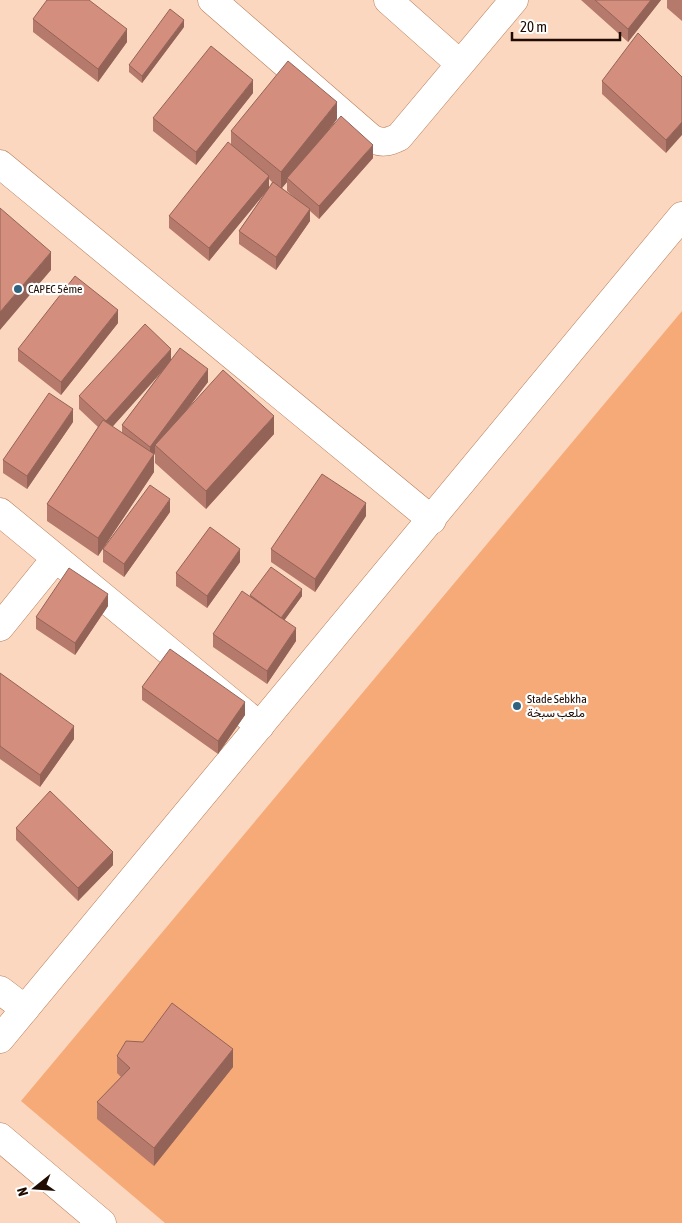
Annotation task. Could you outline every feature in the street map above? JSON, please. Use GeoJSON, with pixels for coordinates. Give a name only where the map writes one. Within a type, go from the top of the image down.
{"type":"FeatureCollection","features":[{"type":"Feature","properties":{"kind":"street"},"geometry":{"type":"LineString","coordinates":[[214,0],[378,142],[400,137],[514,0]]}},
{"type":"Feature","properties":{"kind":"street"},"geometry":{"type":"LineString","coordinates":[[388,0],[460,64]]}},
{"type":"Feature","properties":{"kind":"street"},"geometry":{"type":"LineString","coordinates":[[0,164],[432,520]]}},
{"type":"Feature","properties":{"kind":"street"},"geometry":{"type":"LineString","coordinates":[[0,1039],[682,216]]}},
{"type":"Feature","properties":{"kind":"street"},"geometry":{"type":"LineString","coordinates":[[0,512],[260,726]]}},
{"type":"Feature","properties":{"kind":"street"},"geometry":{"type":"LineString","coordinates":[[0,627],[55,559]]}},
{"type":"Feature","properties":{"kind":"street"},"geometry":{"type":"LineString","coordinates":[[0,990],[25,1009]]}},
{"type":"Feature","properties":{"kind":"street"},"geometry":{"type":"LineString","coordinates":[[0,1137],[102,1223]]}},
{"type":"Feature","properties":{"kind":"shaded area","name":"Stade Sebkha ملعب سبخة"},"geometry":{"type":"Polygon","coordinates":[[[682,311],[682,1223],[165,1223],[21,1101],[682,311]]]}},
{"type":"Feature","properties":{"kind":"building"},"geometry":{"type":"Polygon","coordinates":[[[47,0],[89,0],[127,29],[98,69],[33,19],[47,0]]]}},
{"type":"Feature","properties":{"kind":"building"},"geometry":{"type":"Polygon","coordinates":[[[595,0],[651,0],[628,29],[595,0]]]}},
{"type":"Feature","properties":{"kind":"building"},"geometry":{"type":"Polygon","coordinates":[[[170,9],[184,20],[142,76],[129,65],[170,9]]]}},
{"type":"Feature","properties":{"kind":"building"},"geometry":{"type":"Polygon","coordinates":[[[638,33],[682,77],[682,122],[666,140],[602,81],[638,33]]]}},
{"type":"Feature","properties":{"kind":"building"},"geometry":{"type":"Polygon","coordinates":[[[211,46],[253,80],[196,152],[153,118],[211,46]]]}},
{"type":"Feature","properties":{"kind":"building"},"geometry":{"type":"Polygon","coordinates":[[[288,61],[337,102],[281,172],[231,131],[288,61]]]}},
{"type":"Feature","properties":{"kind":"building"},"geometry":{"type":"Polygon","coordinates":[[[341,116],[373,145],[319,206],[287,178],[341,116]]]}},
{"type":"Feature","properties":{"kind":"building"},"geometry":{"type":"Polygon","coordinates":[[[228,142],[269,176],[209,248],[169,216],[228,142]]]}},
{"type":"Feature","properties":{"kind":"building"},"geometry":{"type":"Polygon","coordinates":[[[273,182],[310,209],[276,257],[239,231],[273,182]]]}},
{"type":"Feature","properties":{"kind":"building","name":"CAPEC 5ème"},"geometry":{"type":"Polygon","coordinates":[[[0,208],[51,252],[0,312],[0,208]]]}},
{"type":"Feature","properties":{"kind":"building"},"geometry":{"type":"Polygon","coordinates":[[[75,276],[118,310],[61,382],[18,349],[75,276]]]}},
{"type":"Feature","properties":{"kind":"building"},"geometry":{"type":"Polygon","coordinates":[[[145,324],[171,349],[106,421],[79,396],[145,324]]]}},
{"type":"Feature","properties":{"kind":"building"},"geometry":{"type":"Polygon","coordinates":[[[180,348],[208,369],[150,447],[122,425],[180,348]]]}},
{"type":"Feature","properties":{"kind":"building"},"geometry":{"type":"Polygon","coordinates":[[[223,370],[274,416],[206,491],[155,445],[223,370]]]}},
{"type":"Feature","properties":{"kind":"building"},"geometry":{"type":"Polygon","coordinates":[[[49,393],[73,409],[27,476],[3,460],[49,393]]]}},
{"type":"Feature","properties":{"kind":"building"},"geometry":{"type":"Polygon","coordinates":[[[103,420],[154,454],[98,538],[47,504],[103,420]]]}},
{"type":"Feature","properties":{"kind":"building"},"geometry":{"type":"Polygon","coordinates":[[[322,474],[366,503],[315,579],[271,549],[322,474]]]}},
{"type":"Feature","properties":{"kind":"building"},"geometry":{"type":"Polygon","coordinates":[[[150,485],[170,499],[124,564],[103,549],[150,485]]]}},
{"type":"Feature","properties":{"kind":"building"},"geometry":{"type":"Polygon","coordinates":[[[210,527],[240,549],[207,596],[176,573],[210,527]]]}},
{"type":"Feature","properties":{"kind":"building"},"geometry":{"type":"Polygon","coordinates":[[[271,567],[302,589],[281,618],[250,595],[271,567]]]}},
{"type":"Feature","properties":{"kind":"building"},"geometry":{"type":"Polygon","coordinates":[[[69,568],[108,594],[75,643],[36,617],[69,568]]]}},
{"type":"Feature","properties":{"kind":"building"},"geometry":{"type":"Polygon","coordinates":[[[242,591],[296,628],[267,671],[213,634],[242,591]]]}},
{"type":"Feature","properties":{"kind":"building"},"geometry":{"type":"Polygon","coordinates":[[[170,649],[245,702],[218,741],[142,687],[170,649]]]}},
{"type":"Feature","properties":{"kind":"building"},"geometry":{"type":"Polygon","coordinates":[[[0,673],[74,726],[40,775],[0,746],[0,673]]]}},
{"type":"Feature","properties":{"kind":"building"},"geometry":{"type":"Polygon","coordinates":[[[50,791],[113,852],[78,888],[16,828],[50,791]]]}},
{"type":"Feature","properties":{"kind":"building"},"geometry":{"type":"Polygon","coordinates":[[[172,1003],[233,1049],[154,1148],[97,1102],[130,1068],[117,1056],[126,1041],[143,1042],[172,1003]]]}},
{"type":"Feature","properties":{"kind":"place","name":"CAPEC 5ème"},"geometry":{"type":"Point","coordinates":[18,289]}},
{"type":"Feature","properties":{"kind":"place","name":"Stade Sebkha ملعب سبخة"},"geometry":{"type":"Point","coordinates":[517,706]}}]}
